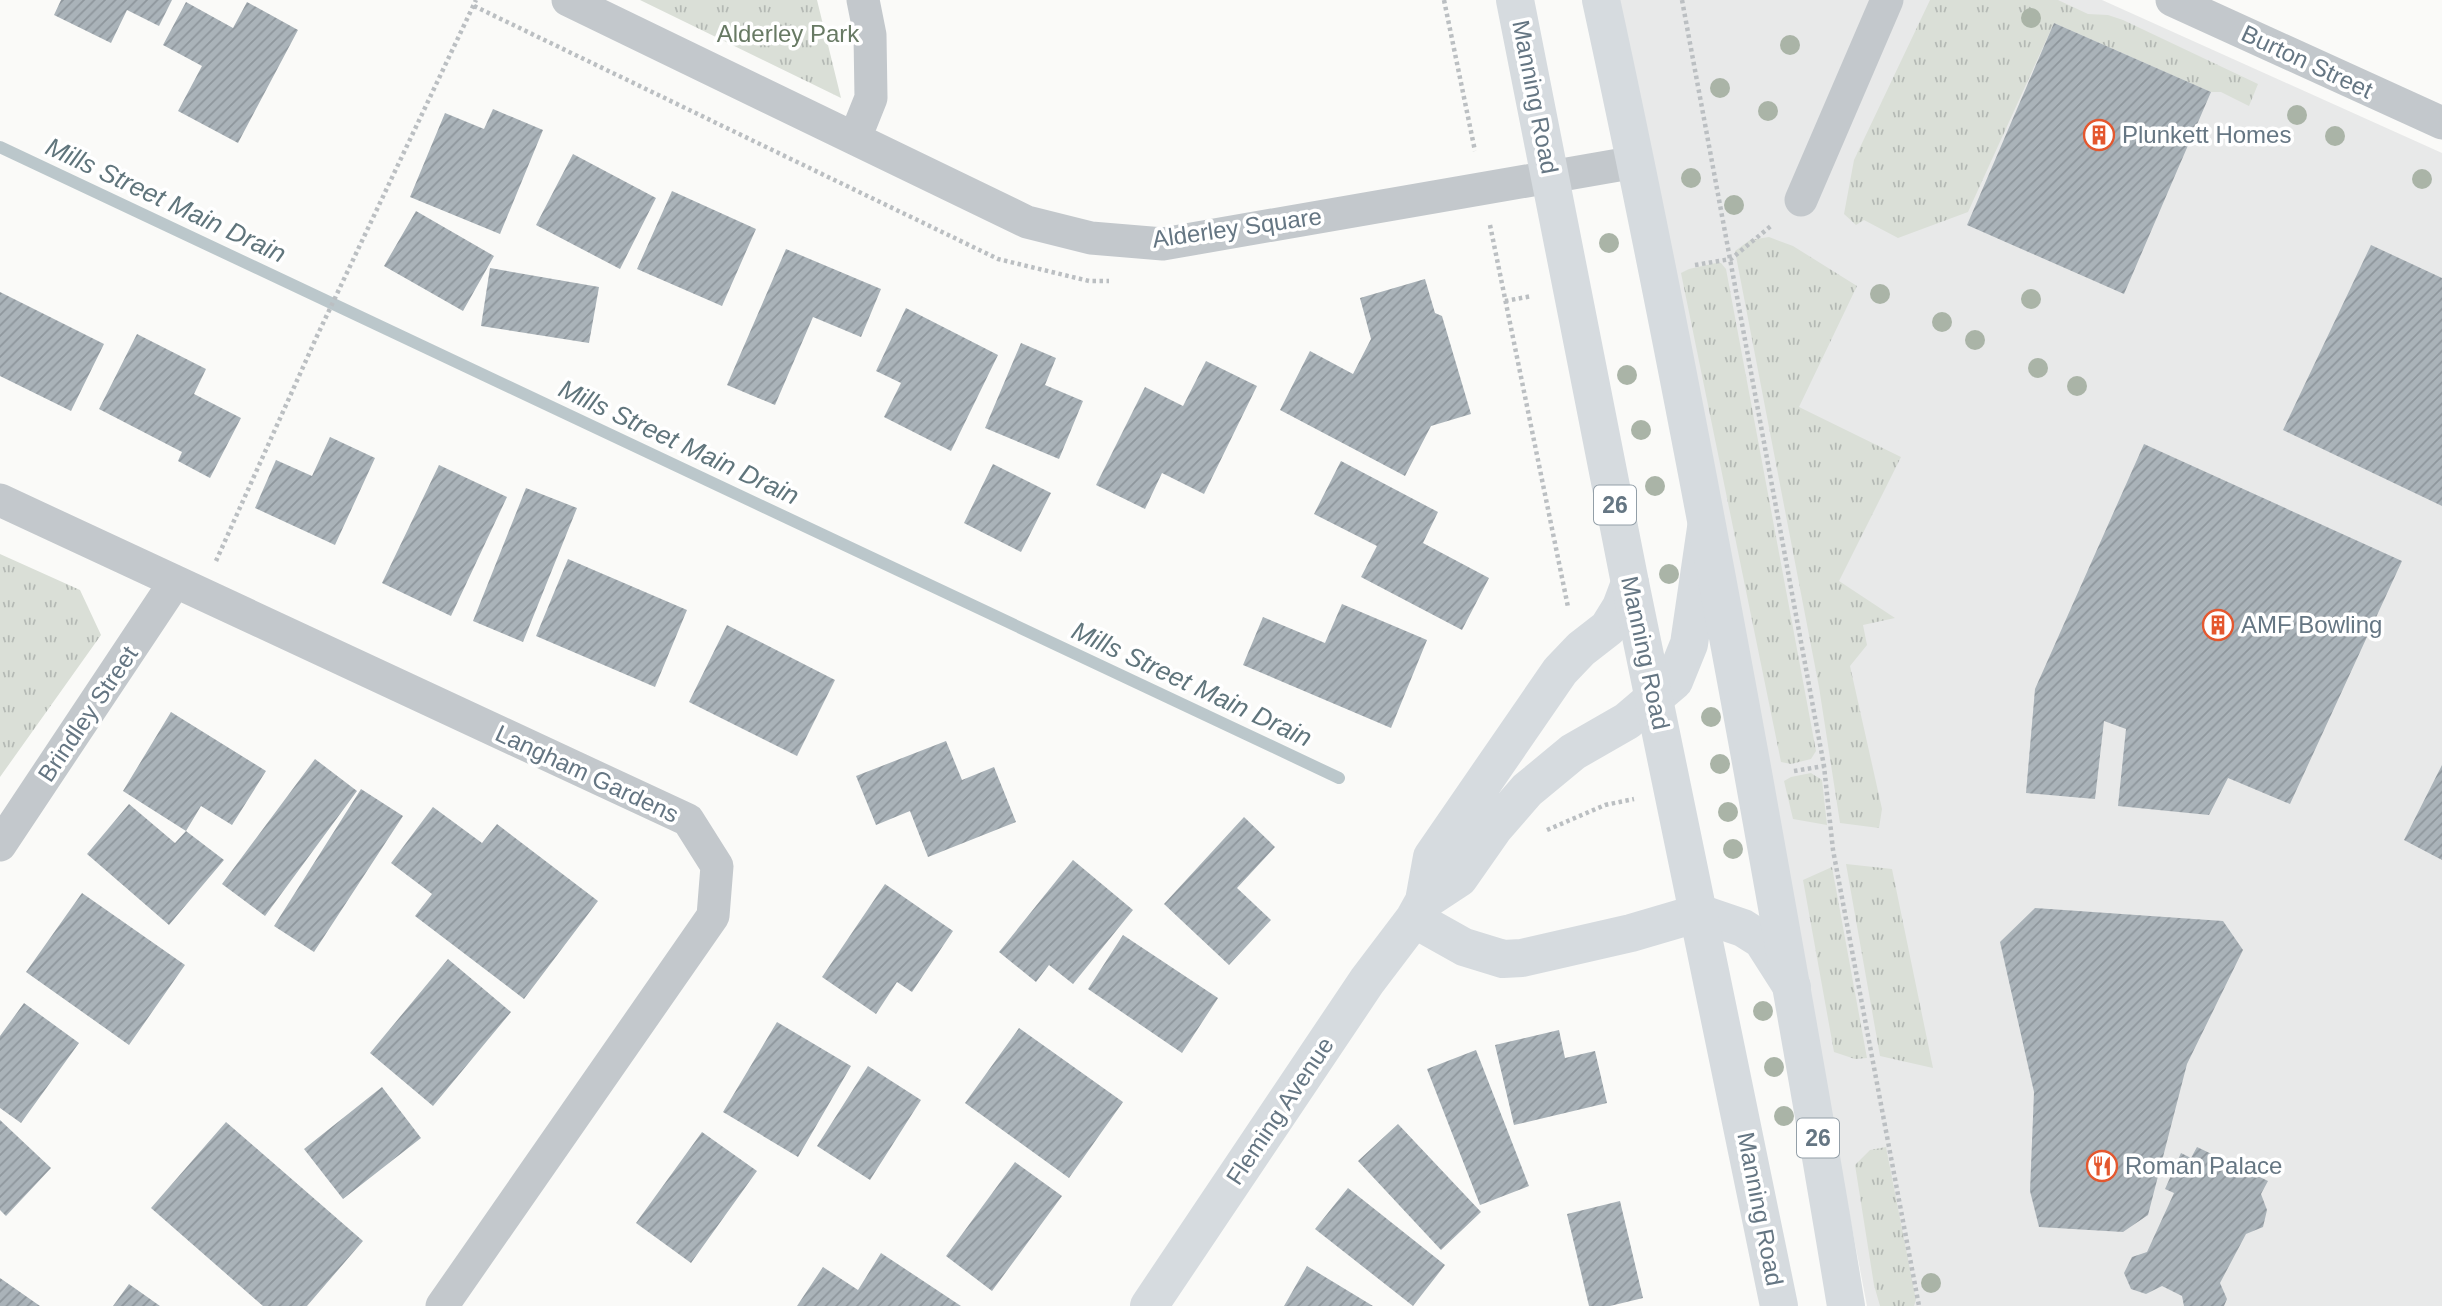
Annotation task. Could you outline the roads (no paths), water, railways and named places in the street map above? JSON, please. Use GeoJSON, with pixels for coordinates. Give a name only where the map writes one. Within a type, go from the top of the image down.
{"type":"FeatureCollection","features":[{"type":"Feature","properties":{"kind":"main road","name":"Manning Road"},"geometry":{"type":"LineString","coordinates":[[1515,0],[1630,583],[1779,1306]]}},
{"type":"Feature","properties":{"kind":"main road","name":"26"},"geometry":{"type":"LineString","coordinates":[[1601,0],[1707,519],[1793,988],[1846,1306]]}},
{"type":"Feature","properties":{"kind":"main road","name":"Fleming Avenue"},"geometry":{"type":"LineString","coordinates":[[1149,1306],[1367,981],[1419,910],[1459,878],[1494,828],[1527,790],[1573,752],[1627,721],[1674,681],[1689,644],[1707,519]]}},
{"type":"Feature","properties":{"kind":"main road","name":"Fleming Avenue"},"geometry":{"type":"LineString","coordinates":[[1419,910],[1432,857],[1560,671],[1608,628],[1630,583]]}},
{"type":"Feature","properties":{"kind":"main road"},"geometry":{"type":"LineString","coordinates":[[1419,910],[1464,947],[1503,959],[1522,958],[1631,933],[1699,913],[1743,928],[1762,940],[1793,988]]}},
{"type":"Feature","properties":{"kind":"street","name":"Alderley Square"},"geometry":{"type":"LineString","coordinates":[[568,0],[1027,222],[1091,238],[1163,244],[1636,162]]}},
{"type":"Feature","properties":{"kind":"street"},"geometry":{"type":"LineString","coordinates":[[855,138],[871,98],[870,35],[863,0]]}},
{"type":"Feature","properties":{"kind":"street"},"geometry":{"type":"LineString","coordinates":[[1801,201],[1887,0]]}},
{"type":"Feature","properties":{"kind":"street","name":"Burton Street"},"geometry":{"type":"LineString","coordinates":[[2172,0],[2442,123]]}},
{"type":"Feature","properties":{"kind":"street","name":"Langham Gardens"},"geometry":{"type":"LineString","coordinates":[[0,500],[688,820],[717,866],[713,916],[442,1306]]}},
{"type":"Feature","properties":{"kind":"street","name":"Brindley Street"},"geometry":{"type":"LineString","coordinates":[[0,845],[188,588]]}},
{"type":"Feature","properties":{"kind":"waterway","name":"Mills Street Main Drain"},"geometry":{"type":"LineString","coordinates":[[0,147],[1339,778]]}},
{"type":"Feature","properties":{"kind":"place","name":"Plunkett Homes"},"geometry":{"type":"Point","coordinates":[2099,135]}},
{"type":"Feature","properties":{"kind":"place","name":"AMF Bowling"},"geometry":{"type":"Point","coordinates":[2218,625]}},
{"type":"Feature","properties":{"kind":"place","name":"Roman Palace"},"geometry":{"type":"Point","coordinates":[2102,1166]}},
{"type":"Feature","properties":{"kind":"park label","name":"Alderley Park"},"geometry":{"type":"Point","coordinates":[788,34]}}]}
